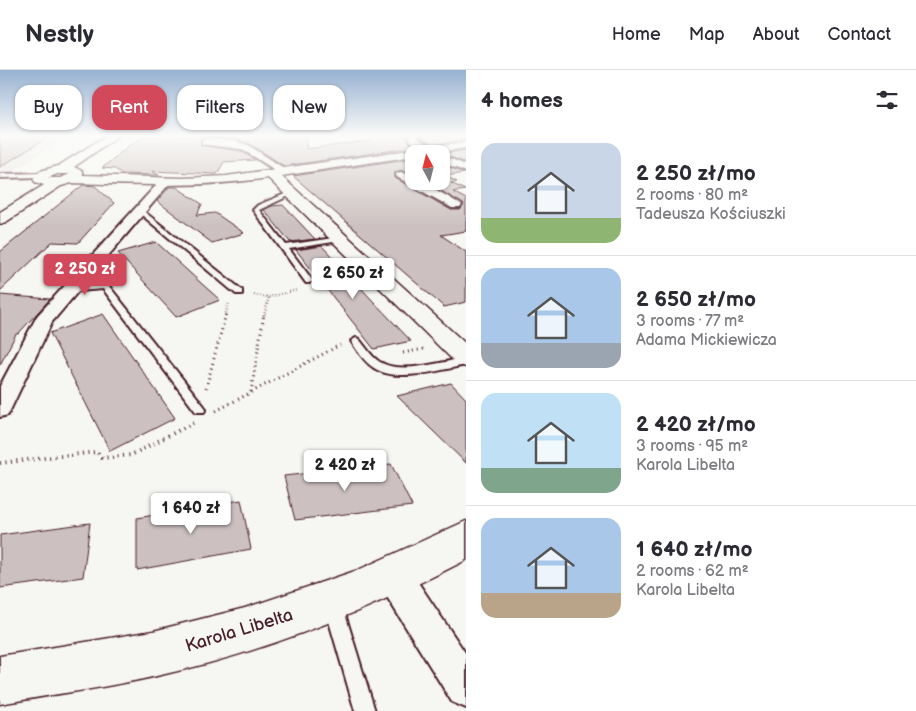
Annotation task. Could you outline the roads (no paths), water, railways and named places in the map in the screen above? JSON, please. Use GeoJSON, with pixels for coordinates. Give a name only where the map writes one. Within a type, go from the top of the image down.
{"type":"FeatureCollection","features":[{"type":"Feature","properties":{"kind":"street"},"geometry":{"type":"LineString","coordinates":[[4,216],[73,166]]}},
{"type":"Feature","properties":{"kind":"street"},"geometry":{"type":"LineString","coordinates":[[269,166],[278,173],[292,193],[466,360]]}},
{"type":"Feature","properties":{"kind":"street"},"geometry":{"type":"LineString","coordinates":[[61,176],[165,182],[221,181],[333,166]]}},
{"type":"Feature","properties":{"kind":"street"},"geometry":{"type":"LineString","coordinates":[[401,175],[461,204],[460,211],[466,214]]}},
{"type":"Feature","properties":{"kind":"street"},"geometry":{"type":"LineString","coordinates":[[0,408],[44,320],[92,263],[137,220],[165,182]]}},
{"type":"Feature","properties":{"kind":"street","name":"Karola Libelta"},"geometry":{"type":"LineString","coordinates":[[0,680],[167,652],[299,613],[421,564],[466,540]]}},
{"type":"Feature","properties":{"kind":"street"},"geometry":{"type":"LineString","coordinates":[[393,575],[466,688]]}},
{"type":"Feature","properties":{"kind":"lane"},"geometry":{"type":"LineString","coordinates":[[0,176],[61,176]]}},
{"type":"Feature","properties":{"kind":"lane"},"geometry":{"type":"LineString","coordinates":[[292,193],[260,206],[256,210],[308,280]]}},
{"type":"Feature","properties":{"kind":"lane"},"geometry":{"type":"LineString","coordinates":[[137,220],[155,223],[239,292]]}},
{"type":"Feature","properties":{"kind":"lane"},"geometry":{"type":"LineString","coordinates":[[137,220],[155,223]]}},
{"type":"Feature","properties":{"kind":"lane"},"geometry":{"type":"LineString","coordinates":[[284,247],[340,239]]}},
{"type":"Feature","properties":{"kind":"lane"},"geometry":{"type":"LineString","coordinates":[[92,263],[104,277],[105,286],[200,409]]}},
{"type":"Feature","properties":{"kind":"lane"},"geometry":{"type":"LineString","coordinates":[[69,290],[105,286]]}},
{"type":"Feature","properties":{"kind":"lane"},"geometry":{"type":"LineString","coordinates":[[356,341],[370,360],[387,369],[428,368],[466,360]]}},
{"type":"Feature","properties":{"kind":"lane"},"geometry":{"type":"LineString","coordinates":[[332,600],[366,711]]}}]}
